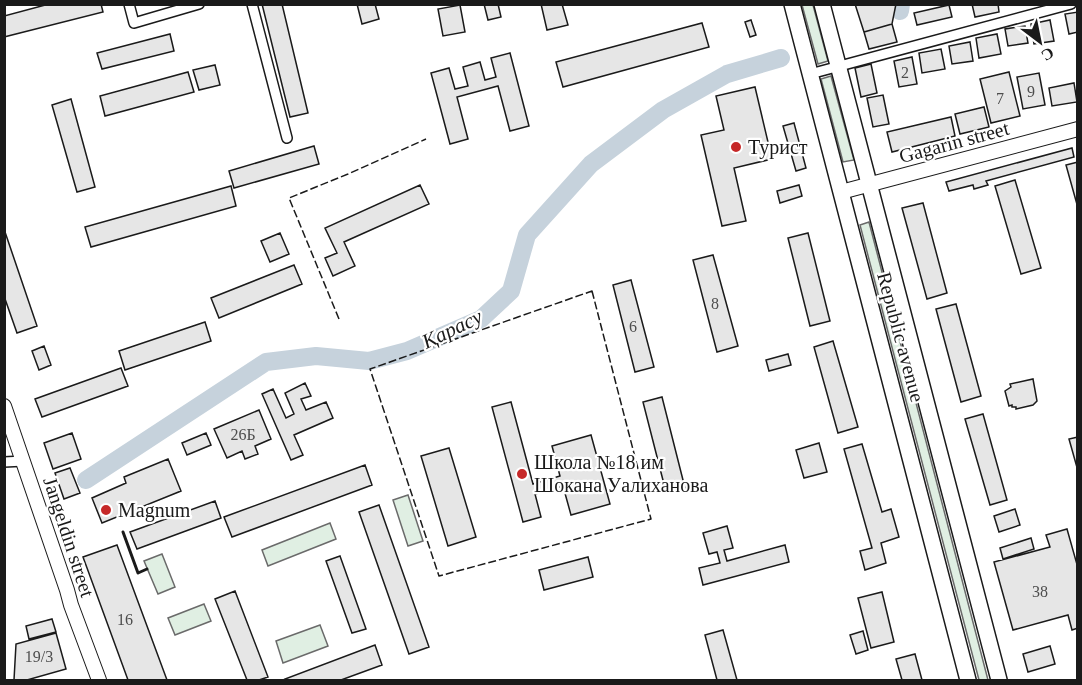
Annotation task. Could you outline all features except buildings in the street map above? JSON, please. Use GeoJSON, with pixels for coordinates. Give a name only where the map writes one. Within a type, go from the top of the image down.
{"type":"FeatureCollection","features":[{"type":"Feature","properties":{"kind":"main road","name":"Republic avenue"},"geometry":{"type":"LineString","coordinates":[[792,4],[968,681]]}},
{"type":"Feature","properties":{"kind":"main road","name":"Republic avenue"},"geometry":{"type":"LineString","coordinates":[[822,4],[999,681]]}},
{"type":"Feature","properties":{"kind":"main road","name":"Gagarin street"},"geometry":{"type":"LineString","coordinates":[[841,192],[1077,129]]}},
{"type":"Feature","properties":{"kind":"main road","name":"Jangeldin street"},"geometry":{"type":"LineString","coordinates":[[4,406],[99,681]]}},
{"type":"Feature","properties":{"kind":"street"},"geometry":{"type":"LineString","coordinates":[[129,4],[134,23],[199,4]]}},
{"type":"Feature","properties":{"kind":"street"},"geometry":{"type":"LineString","coordinates":[[252,4],[287,138]]}},
{"type":"Feature","properties":{"kind":"street"},"geometry":{"type":"LineString","coordinates":[[810,74],[1071,4]]}},
{"type":"Feature","properties":{"kind":"street"},"geometry":{"type":"LineString","coordinates":[[4,462],[24,461]]}},
{"type":"Feature","properties":{"kind":"green space"},"geometry":{"type":"Polygon","coordinates":[[[802,5],[813,5],[828,61],[818,64],[802,5]]]}},
{"type":"Feature","properties":{"kind":"green space"},"geometry":{"type":"Polygon","coordinates":[[[831,76],[854,160],[843,162],[821,79],[831,76]]]}},
{"type":"Feature","properties":{"kind":"green space"},"geometry":{"type":"Polygon","coordinates":[[[869,222],[988,680],[979,680],[860,225],[869,222]]]}},
{"type":"Feature","properties":{"kind":"green space"},"geometry":{"type":"Polygon","coordinates":[[[408,495],[423,541],[408,546],[393,500],[408,495]]]}},
{"type":"Feature","properties":{"kind":"green space"},"geometry":{"type":"Polygon","coordinates":[[[330,523],[336,539],[268,566],[262,550],[330,523]]]}},
{"type":"Feature","properties":{"kind":"green space"},"geometry":{"type":"Polygon","coordinates":[[[162,554],[175,587],[158,594],[144,561],[162,554]]]}},
{"type":"Feature","properties":{"kind":"green space"},"geometry":{"type":"Polygon","coordinates":[[[204,604],[211,621],[175,635],[168,618],[204,604]]]}},
{"type":"Feature","properties":{"kind":"green space"},"geometry":{"type":"Polygon","coordinates":[[[320,625],[328,646],[283,663],[276,641],[320,625]]]}},
{"type":"Feature","properties":{"kind":"waterway"},"geometry":{"type":"LineString","coordinates":[[900,11],[901,4]]}},
{"type":"Feature","properties":{"kind":"waterway","name":"Қарасу"},"geometry":{"type":"LineString","coordinates":[[86,480],[266,362],[316,356],[369,361],[407,351],[481,319],[511,291],[527,235],[591,164],[663,110],[727,74],[781,58]]}},
{"type":"Feature","properties":{"kind":"fence"},"geometry":{"type":"LineString","coordinates":[[339,319],[289,198],[426,139]]}},
{"type":"Feature","properties":{"kind":"fence"},"geometry":{"type":"LineString","coordinates":[[592,291],[651,519],[439,576],[370,369],[592,291]]}},
{"type":"Feature","properties":{"kind":"wall"},"geometry":{"type":"LineString","coordinates":[[123,532],[138,573],[147,569]]}},
{"type":"Feature","properties":{"kind":"place","name":"Турист"},"geometry":{"type":"Point","coordinates":[736,147]}},
{"type":"Feature","properties":{"kind":"place","name":"Школа №18 им Шокана Уалиханова"},"geometry":{"type":"Point","coordinates":[522,474]}},
{"type":"Feature","properties":{"kind":"place","name":"Magnum"},"geometry":{"type":"Point","coordinates":[106,510]}}]}
